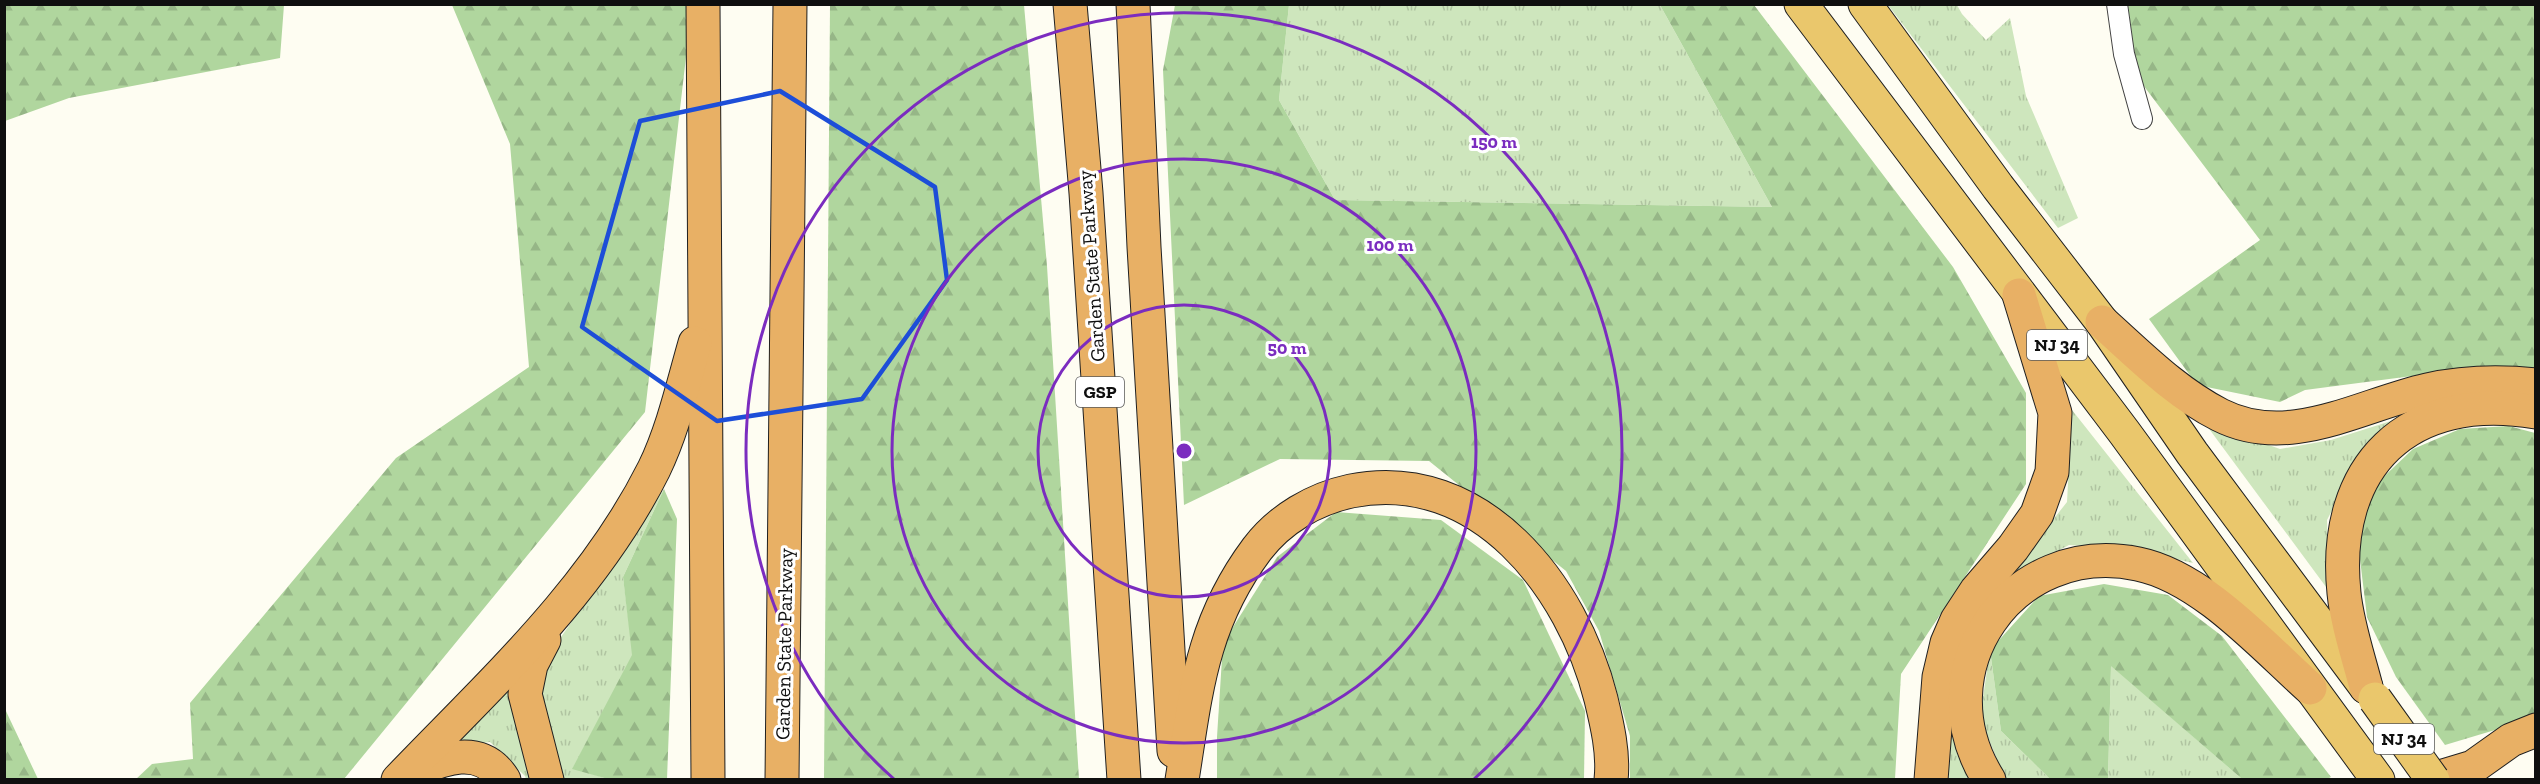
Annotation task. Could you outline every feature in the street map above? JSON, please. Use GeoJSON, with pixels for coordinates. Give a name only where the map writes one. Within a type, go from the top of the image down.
{"type":"FeatureCollection","features":[{"type":"Feature","properties":{"kind":"highway"},"geometry":{"type":"LineString","coordinates":[[703,4],[708,780]]}},
{"type":"Feature","properties":{"kind":"highway","name":"Garden State Parkway"},"geometry":{"type":"LineString","coordinates":[[782,780],[790,4]]}},
{"type":"Feature","properties":{"kind":"highway","name":"Garden State Parkway"},"geometry":{"type":"LineString","coordinates":[[1070,4],[1086,193],[1124,780]]}},
{"type":"Feature","properties":{"kind":"highway"},"geometry":{"type":"LineString","coordinates":[[1133,4],[1138,71],[1144,259],[1176,780]]}},
{"type":"Feature","properties":{"kind":"highway"},"geometry":{"type":"LineString","coordinates":[[1138,71],[1150,4]]}},
{"type":"Feature","properties":{"kind":"highway","name":"NJ 34"},"geometry":{"type":"LineString","coordinates":[[1801,4],[2019,296],[2124,432],[2378,780]]}},
{"type":"Feature","properties":{"kind":"highway","name":"NJ 34"},"geometry":{"type":"LineString","coordinates":[[1875,11],[1998,187],[2102,322],[2192,453],[2432,780]]}},
{"type":"Feature","properties":{"kind":"highway"},"geometry":{"type":"LineString","coordinates":[[1931,780],[1939,677],[1947,643],[1957,620],[1976,591],[2013,548],[2037,514],[2052,472],[2055,413],[2019,296]]}},
{"type":"Feature","properties":{"kind":"highway"},"geometry":{"type":"LineString","coordinates":[[399,780],[558,615],[607,549],[655,466],[679,399],[705,307]]}},
{"type":"Feature","properties":{"kind":"highway"},"geometry":{"type":"LineString","coordinates":[[2102,322],[2176,389],[2220,416],[2272,429],[2313,425],[2391,399],[2450,386],[2481,383],[2535,385]]}},
{"type":"Feature","properties":{"kind":"highway"},"geometry":{"type":"LineString","coordinates":[[2370,693],[2344,594],[2343,562],[2349,509],[2362,477],[2396,439],[2433,417],[2491,409],[2535,412]]}},
{"type":"Feature","properties":{"kind":"highway"},"geometry":{"type":"LineString","coordinates":[[1182,780],[1202,659],[1225,601],[1258,548],[1274,530],[1314,502],[1356,490],[1389,488],[1438,495],[1478,516],[1509,538],[1532,560],[1551,585],[1585,649],[1597,682],[1610,746],[1611,780]]}},
{"type":"Feature","properties":{"kind":"highway"},"geometry":{"type":"LineString","coordinates":[[1989,780],[1975,753],[1965,712],[1970,664],[1979,639],[2006,600],[2040,577],[2073,564],[2116,561],[2139,565],[2180,581],[2233,620],[2310,688]]}},
{"type":"Feature","properties":{"kind":"highway"},"geometry":{"type":"LineString","coordinates":[[547,780],[528,711],[526,681],[558,615]]}},
{"type":"Feature","properties":{"kind":"highway"},"geometry":{"type":"LineString","coordinates":[[2473,767],[2511,740],[2535,730]]}},
{"type":"Feature","properties":{"kind":"highway"},"geometry":{"type":"LineString","coordinates":[[2432,780],[2535,748]]}},
{"type":"Feature","properties":{"kind":"highway"},"geometry":{"type":"LineString","coordinates":[[399,780],[433,762],[471,756],[492,765],[504,780]]}},
{"type":"Feature","properties":{"kind":"street"},"geometry":{"type":"LineString","coordinates":[[2117,4],[2124,54],[2142,119]]}},
{"type":"Feature","properties":{"kind":"highlighted area"},"geometry":{"type":"Polygon","coordinates":[[[780,91],[935,187],[947,280],[862,399],[717,421],[582,327],[640,121],[780,91]]]}},
{"type":"Feature","properties":{"kind":"green space"},"geometry":{"type":"Polygon","coordinates":[[[4,5],[284,5],[280,58],[69,98],[5,121],[4,5]]]}},
{"type":"Feature","properties":{"kind":"green space"},"geometry":{"type":"Polygon","coordinates":[[[452,5],[692,5],[645,412],[344,779],[135,780],[152,764],[193,759],[190,703],[396,458],[529,367],[510,144],[452,5]]]}},
{"type":"Feature","properties":{"kind":"green space"},"geometry":{"type":"Polygon","coordinates":[[[830,5],[1024,5],[1047,266],[1079,779],[824,779],[830,5]]]}},
{"type":"Feature","properties":{"kind":"green space"},"geometry":{"type":"Polygon","coordinates":[[[1175,5],[1289,5],[1279,100],[1335,200],[1772,207],[1660,5],[1754,5],[1953,267],[2026,393],[2026,484],[1901,674],[1895,779],[1630,779],[1630,736],[1599,631],[1566,571],[1429,461],[1280,459],[1184,505],[1163,70],[1175,5]]]}},
{"type":"Feature","properties":{"kind":"green space"},"geometry":{"type":"Polygon","coordinates":[[[1289,5],[1660,5],[1772,207],[1335,200],[1279,100],[1289,5]]]}},
{"type":"Feature","properties":{"kind":"green space"},"geometry":{"type":"Polygon","coordinates":[[[1888,5],[1957,5],[1962,14],[1986,40],[2010,18],[2026,96],[2078,218],[2058,228],[1888,5]]]}},
{"type":"Feature","properties":{"kind":"green space"},"geometry":{"type":"Polygon","coordinates":[[[2128,5],[2535,5],[2535,371],[2481,367],[2305,390],[2280,402],[2197,385],[2149,319],[2260,240],[2137,77],[2128,5]]]}},
{"type":"Feature","properties":{"kind":"green space"},"geometry":{"type":"Polygon","coordinates":[[[2072,410],[2193,563],[2132,549],[2069,545],[2008,577],[2067,502],[2072,410]]]}},
{"type":"Feature","properties":{"kind":"green space"},"geometry":{"type":"Polygon","coordinates":[[[2413,414],[2353,469],[2327,520],[2329,591],[2204,422],[2280,449],[2331,440],[2413,414]]]}},
{"type":"Feature","properties":{"kind":"green space"},"geometry":{"type":"Polygon","coordinates":[[[2509,426],[2535,433],[2535,718],[2445,745],[2396,677],[2367,617],[2359,551],[2361,516],[2375,485],[2413,449],[2460,429],[2509,426]]]}},
{"type":"Feature","properties":{"kind":"green space"},"geometry":{"type":"Polygon","coordinates":[[[664,489],[623,577],[633,655],[573,768],[608,779],[558,779],[538,701],[545,660],[664,489]]]}},
{"type":"Feature","properties":{"kind":"green space"},"geometry":{"type":"Polygon","coordinates":[[[664,489],[677,519],[667,779],[608,779],[572,769],[632,655],[623,577],[664,489]]]}},
{"type":"Feature","properties":{"kind":"green space"},"geometry":{"type":"Polygon","coordinates":[[[1336,512],[1441,520],[1523,580],[1585,711],[1584,779],[1217,780],[1217,737],[1223,643],[1277,557],[1336,512]]]}},
{"type":"Feature","properties":{"kind":"green space"},"geometry":{"type":"Polygon","coordinates":[[[2104,584],[2168,595],[2222,636],[2331,777],[2325,780],[2242,779],[2111,666],[2108,779],[2050,779],[2001,731],[1990,650],[2039,596],[2104,584]]]}},
{"type":"Feature","properties":{"kind":"green space"},"geometry":{"type":"Polygon","coordinates":[[[1990,650],[2001,731],[2050,779],[2005,779],[1980,718],[1990,650]]]}},
{"type":"Feature","properties":{"kind":"green space"},"geometry":{"type":"Polygon","coordinates":[[[2111,665],[2242,779],[2108,780],[2111,665]]]}},
{"type":"Feature","properties":{"kind":"green space"},"geometry":{"type":"Polygon","coordinates":[[[513,680],[539,779],[526,779],[490,742],[448,747],[513,680]]]}},
{"type":"Feature","properties":{"kind":"green space"},"geometry":{"type":"Polygon","coordinates":[[[5,709],[38,779],[5,779],[5,709]]]}},
{"type":"Feature","properties":{"kind":"green space"},"geometry":{"type":"Polygon","coordinates":[[[1948,716],[1972,774],[1975,779],[1945,780],[1948,716]]]}}]}
